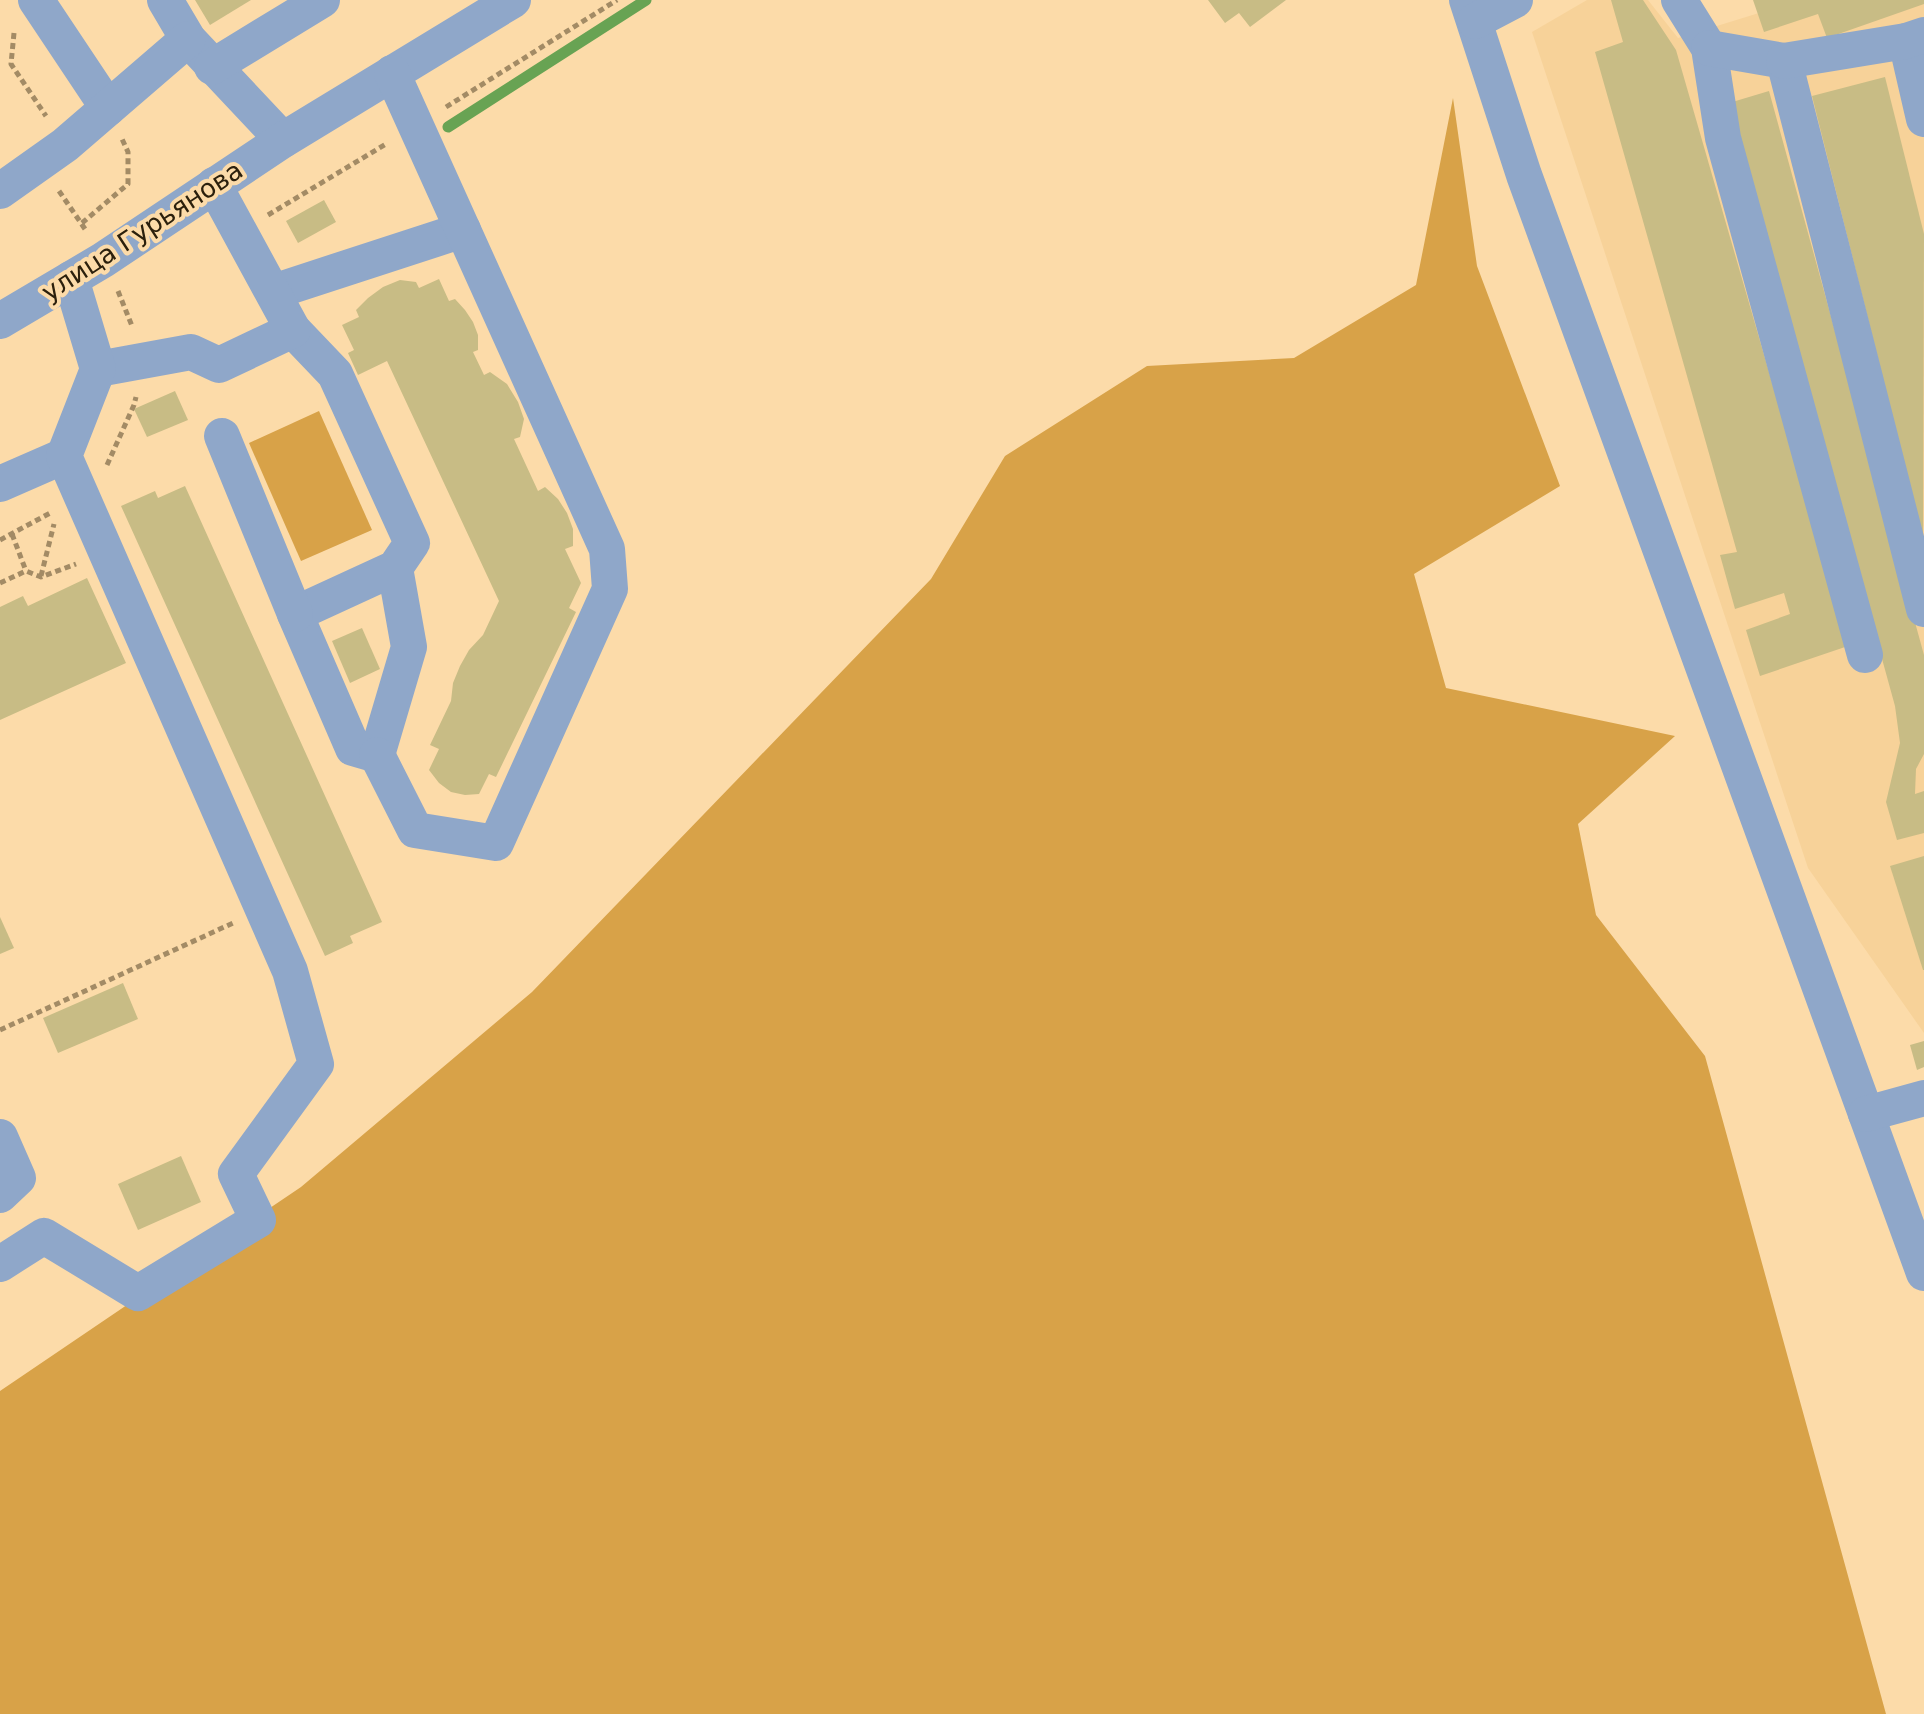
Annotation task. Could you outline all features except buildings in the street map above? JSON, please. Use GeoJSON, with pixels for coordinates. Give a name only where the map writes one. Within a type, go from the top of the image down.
{"type":"FeatureCollection","features":[{"type":"Feature","properties":{"kind":"street"},"geometry":{"type":"LineString","coordinates":[[165,0],[188,39],[283,140]]}},
{"type":"Feature","properties":{"kind":"street"},"geometry":{"type":"LineString","coordinates":[[212,67],[322,0]]}},
{"type":"Feature","properties":{"kind":"street","name":"улица Гурьянова"},"geometry":{"type":"LineString","coordinates":[[0,321],[103,260],[283,140],[513,0]]}},
{"type":"Feature","properties":{"kind":"street"},"geometry":{"type":"LineString","coordinates":[[1515,0],[1471,11],[1524,175],[1924,1273]]}},
{"type":"Feature","properties":{"kind":"street"},"geometry":{"type":"LineString","coordinates":[[1680,0],[1709,48],[1723,138],[1865,655]]}},
{"type":"Feature","properties":{"kind":"street"},"geometry":{"type":"LineString","coordinates":[[26,13],[108,108]]}},
{"type":"Feature","properties":{"kind":"street"},"geometry":{"type":"LineString","coordinates":[[1709,48],[1784,61],[1915,38],[1924,119]]}},
{"type":"Feature","properties":{"kind":"street"},"geometry":{"type":"LineString","coordinates":[[0,191],[65,145],[188,39]]}},
{"type":"Feature","properties":{"kind":"street"},"geometry":{"type":"LineString","coordinates":[[1784,61],[1924,609]]}},
{"type":"Feature","properties":{"kind":"street"},"geometry":{"type":"LineString","coordinates":[[392,73],[607,549],[610,589],[496,843],[415,830],[377,755],[409,647],[395,568]]}},
{"type":"Feature","properties":{"kind":"street"},"geometry":{"type":"LineString","coordinates":[[214,185],[293,330],[335,374],[412,543],[395,568],[295,614]]}},
{"type":"Feature","properties":{"kind":"street"},"geometry":{"type":"LineString","coordinates":[[273,292],[463,230]]}},
{"type":"Feature","properties":{"kind":"street"},"geometry":{"type":"LineString","coordinates":[[0,484],[64,456],[98,369],[71,279]]}},
{"type":"Feature","properties":{"kind":"street"},"geometry":{"type":"LineString","coordinates":[[98,369],[191,352],[219,365],[293,330]]}},
{"type":"Feature","properties":{"kind":"street"},"geometry":{"type":"LineString","coordinates":[[222,436],[353,748],[377,755]]}},
{"type":"Feature","properties":{"kind":"street"},"geometry":{"type":"LineString","coordinates":[[0,1264],[44,1236],[138,1293],[258,1220],[236,1174],[316,1064],[290,971],[64,456]]}},
{"type":"Feature","properties":{"kind":"street"},"geometry":{"type":"LineString","coordinates":[[1866,1114],[1924,1098]]}},
{"type":"Feature","properties":{"kind":"street"},"geometry":{"type":"LineString","coordinates":[[0,1137],[18,1178],[0,1195]]}},
{"type":"Feature","properties":{"kind":"path"},"geometry":{"type":"LineString","coordinates":[[26,13],[11,64],[65,145],[57,189],[82,223],[128,184],[128,152],[108,108]]}},
{"type":"Feature","properties":{"kind":"path"},"geometry":{"type":"LineString","coordinates":[[0,540],[57,510],[41,577]]}},
{"type":"Feature","properties":{"kind":"path"},"geometry":{"type":"LineString","coordinates":[[12,534],[26,571]]}},
{"type":"Feature","properties":{"kind":"path"},"geometry":{"type":"LineString","coordinates":[[0,583],[26,571],[41,577],[107,553]]}},
{"type":"Feature","properties":{"kind":"path"},"geometry":{"type":"LineString","coordinates":[[0,1030],[263,909]]}},
{"type":"Feature","properties":{"kind":"shaded area"},"geometry":{"type":"Polygon","coordinates":[[[1587,0],[1648,0],[1678,38],[1801,0],[1924,0],[1924,1033],[1808,868],[1532,32],[1587,0]]]}},
{"type":"Feature","properties":{"kind":"shaded area"},"geometry":{"type":"Polygon","coordinates":[[[1453,98],[1477,266],[1560,486],[1414,574],[1446,688],[1675,736],[1578,824],[1596,915],[1705,1056],[1886,1714],[0,1714],[0,1391],[301,1187],[532,992],[931,579],[1005,456],[1147,366],[1294,358],[1416,285],[1453,98]]]}},
{"type":"Feature","properties":{"kind":"shaded area"},"geometry":{"type":"Polygon","coordinates":[[[319,411],[372,530],[301,561],[249,443],[319,411]]]}},
{"type":"Feature","properties":{"kind":"waterway"},"geometry":{"type":"LineString","coordinates":[[448,127],[646,0]]}}]}
